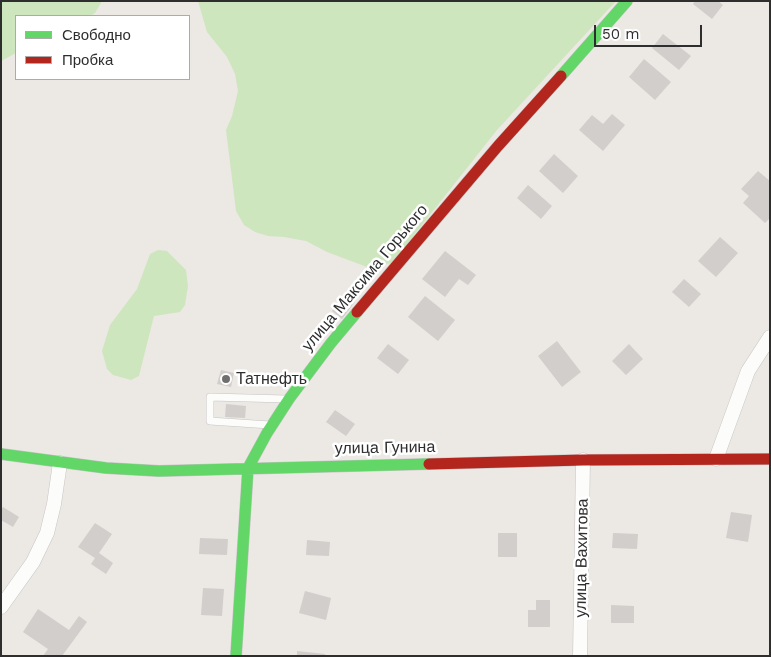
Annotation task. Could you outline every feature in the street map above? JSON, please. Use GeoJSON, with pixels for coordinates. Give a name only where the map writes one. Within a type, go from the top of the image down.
{"type":"FeatureCollection","features":[{"type":"Feature","properties":{"kind":"street","name":"улица Максима Горького"},"geometry":{"type":"LineString","coordinates":[[236,656],[248,468],[272,425],[331,343],[498,146],[627,1]]}},
{"type":"Feature","properties":{"kind":"street"},"geometry":{"type":"LineString","coordinates":[[716,459],[748,371],[770,337]]}},
{"type":"Feature","properties":{"kind":"street","name":"улица Гунина"},"geometry":{"type":"LineString","coordinates":[[1,454],[60,463],[159,470],[583,460],[770,460]]}},
{"type":"Feature","properties":{"kind":"street","name":"улица Вахитова"},"geometry":{"type":"LineString","coordinates":[[580,656],[583,460]]}},
{"type":"Feature","properties":{"kind":"street"},"geometry":{"type":"LineString","coordinates":[[1,607],[33,562],[47,533],[54,504],[60,463]]}},
{"type":"Feature","properties":{"kind":"lane"},"geometry":{"type":"LineString","coordinates":[[272,425],[210,421],[210,397],[289,399]]}},
{"type":"Feature","properties":{"kind":"green space"},"geometry":{"type":"Polygon","coordinates":[[[1,1],[102,1],[92,15],[15,15],[15,54],[1,61],[1,1]]]}},
{"type":"Feature","properties":{"kind":"green space"},"geometry":{"type":"Polygon","coordinates":[[[198,1],[616,1],[497,130],[392,263],[367,267],[327,252],[306,241],[268,236],[255,232],[244,225],[236,211],[226,130],[232,116],[238,91],[235,74],[227,57],[207,32],[198,1]]]}},
{"type":"Feature","properties":{"kind":"green space"},"geometry":{"type":"Polygon","coordinates":[[[158,250],[167,251],[186,270],[188,286],[185,305],[180,312],[154,316],[139,376],[131,380],[113,375],[107,369],[102,351],[110,325],[137,289],[150,254],[158,250]]]}},
{"type":"Feature","properties":{"kind":"building"},"geometry":{"type":"Polygon","coordinates":[[[695,1],[718,1],[723,5],[712,19],[693,4],[695,1]]]}},
{"type":"Feature","properties":{"kind":"building"},"geometry":{"type":"Polygon","coordinates":[[[663,34],[691,56],[679,70],[652,48],[663,34]]]}},
{"type":"Feature","properties":{"kind":"building"},"geometry":{"type":"Polygon","coordinates":[[[644,59],[671,82],[655,100],[629,77],[644,59]]]}},
{"type":"Feature","properties":{"kind":"building"},"geometry":{"type":"Polygon","coordinates":[[[612,114],[625,125],[603,151],[579,130],[592,115],[603,124],[612,114]]]}},
{"type":"Feature","properties":{"kind":"building"},"geometry":{"type":"Polygon","coordinates":[[[554,154],[578,176],[563,193],[539,171],[554,154]]]}},
{"type":"Feature","properties":{"kind":"building"},"geometry":{"type":"Polygon","coordinates":[[[758,171],[770,181],[770,218],[765,223],[743,203],[749,196],[741,189],[758,171]]]}},
{"type":"Feature","properties":{"kind":"building"},"geometry":{"type":"Polygon","coordinates":[[[528,185],[552,206],[541,219],[517,198],[528,185]]]}},
{"type":"Feature","properties":{"kind":"building"},"geometry":{"type":"Polygon","coordinates":[[[720,237],[738,253],[716,277],[698,261],[720,237]]]}},
{"type":"Feature","properties":{"kind":"building"},"geometry":{"type":"Polygon","coordinates":[[[445,251],[476,275],[468,285],[459,279],[445,297],[422,279],[445,251]]]}},
{"type":"Feature","properties":{"kind":"building"},"geometry":{"type":"Polygon","coordinates":[[[684,279],[701,294],[689,307],[672,292],[684,279]]]}},
{"type":"Feature","properties":{"kind":"building"},"geometry":{"type":"Polygon","coordinates":[[[345,294],[355,302],[342,319],[332,311],[345,294]]]}},
{"type":"Feature","properties":{"kind":"building"},"geometry":{"type":"Polygon","coordinates":[[[425,296],[455,320],[438,341],[408,317],[425,296]]]}},
{"type":"Feature","properties":{"kind":"building"},"geometry":{"type":"Polygon","coordinates":[[[557,341],[581,372],[562,387],[538,356],[557,341]]]}},
{"type":"Feature","properties":{"kind":"building"},"geometry":{"type":"Polygon","coordinates":[[[388,344],[409,360],[398,374],[377,358],[388,344]]]}},
{"type":"Feature","properties":{"kind":"building"},"geometry":{"type":"Polygon","coordinates":[[[629,344],[643,359],[626,375],[612,361],[629,344]]]}},
{"type":"Feature","properties":{"kind":"building"},"geometry":{"type":"Polygon","coordinates":[[[221,370],[234,373],[231,387],[217,384],[221,370]]]}},
{"type":"Feature","properties":{"kind":"building"},"geometry":{"type":"Polygon","coordinates":[[[226,404],[246,406],[245,418],[225,417],[226,404]]]}},
{"type":"Feature","properties":{"kind":"building"},"geometry":{"type":"Polygon","coordinates":[[[335,410],[355,424],[346,436],[326,422],[335,410]]]}},
{"type":"Feature","properties":{"kind":"building"},"geometry":{"type":"Polygon","coordinates":[[[3,507],[19,517],[13,527],[1,520],[1,510],[3,507]]]}},
{"type":"Feature","properties":{"kind":"building"},"geometry":{"type":"Polygon","coordinates":[[[731,512],[752,515],[748,542],[726,538],[731,512]]]}},
{"type":"Feature","properties":{"kind":"building"},"geometry":{"type":"Polygon","coordinates":[[[95,523],[112,534],[99,553],[113,563],[106,574],[91,564],[95,558],[78,547],[95,523]]]}},
{"type":"Feature","properties":{"kind":"building"},"geometry":{"type":"Polygon","coordinates":[[[498,533],[517,533],[517,557],[498,557],[498,533]]]}},
{"type":"Feature","properties":{"kind":"building"},"geometry":{"type":"Polygon","coordinates":[[[613,533],[638,534],[637,549],[612,548],[613,533]]]}},
{"type":"Feature","properties":{"kind":"building"},"geometry":{"type":"Polygon","coordinates":[[[200,538],[228,539],[227,555],[199,554],[200,538]]]}},
{"type":"Feature","properties":{"kind":"building"},"geometry":{"type":"Polygon","coordinates":[[[307,540],[330,542],[329,556],[306,555],[307,540]]]}},
{"type":"Feature","properties":{"kind":"building"},"geometry":{"type":"Polygon","coordinates":[[[203,588],[224,589],[222,616],[201,615],[203,588]]]}},
{"type":"Feature","properties":{"kind":"building"},"geometry":{"type":"Polygon","coordinates":[[[305,591],[331,598],[326,620],[299,613],[305,591]]]}},
{"type":"Feature","properties":{"kind":"building"},"geometry":{"type":"Polygon","coordinates":[[[536,600],[550,600],[550,627],[528,627],[528,610],[536,610],[536,600]]]}},
{"type":"Feature","properties":{"kind":"building"},"geometry":{"type":"Polygon","coordinates":[[[611,605],[634,606],[634,623],[611,623],[611,605]]]}},
{"type":"Feature","properties":{"kind":"building"},"geometry":{"type":"Polygon","coordinates":[[[38,609],[69,630],[79,616],[87,622],[62,656],[43,656],[48,649],[23,632],[38,609]]]}},
{"type":"Feature","properties":{"kind":"building"},"geometry":{"type":"Polygon","coordinates":[[[297,651],[325,654],[325,656],[297,656],[297,651]]]}},
{"type":"Feature","properties":{"kind":"traffic: fast"},"geometry":{"type":"LineString","coordinates":[[561,76],[627,1]]}},
{"type":"Feature","properties":{"kind":"traffic: fast"},"geometry":{"type":"LineString","coordinates":[[236,656],[248,468],[267,433],[289,399],[357,312]]}},
{"type":"Feature","properties":{"kind":"traffic: fast"},"geometry":{"type":"LineString","coordinates":[[1,454],[106,468],[159,471],[429,464]]}},
{"type":"Feature","properties":{"kind":"traffic: jam"},"geometry":{"type":"LineString","coordinates":[[357,312],[498,146],[561,76]]}},
{"type":"Feature","properties":{"kind":"traffic: jam"},"geometry":{"type":"LineString","coordinates":[[429,464],[583,460],[770,459]]}},
{"type":"Feature","properties":{"kind":"place","name":"Татнефть"},"geometry":{"type":"Point","coordinates":[226,379]}}]}
